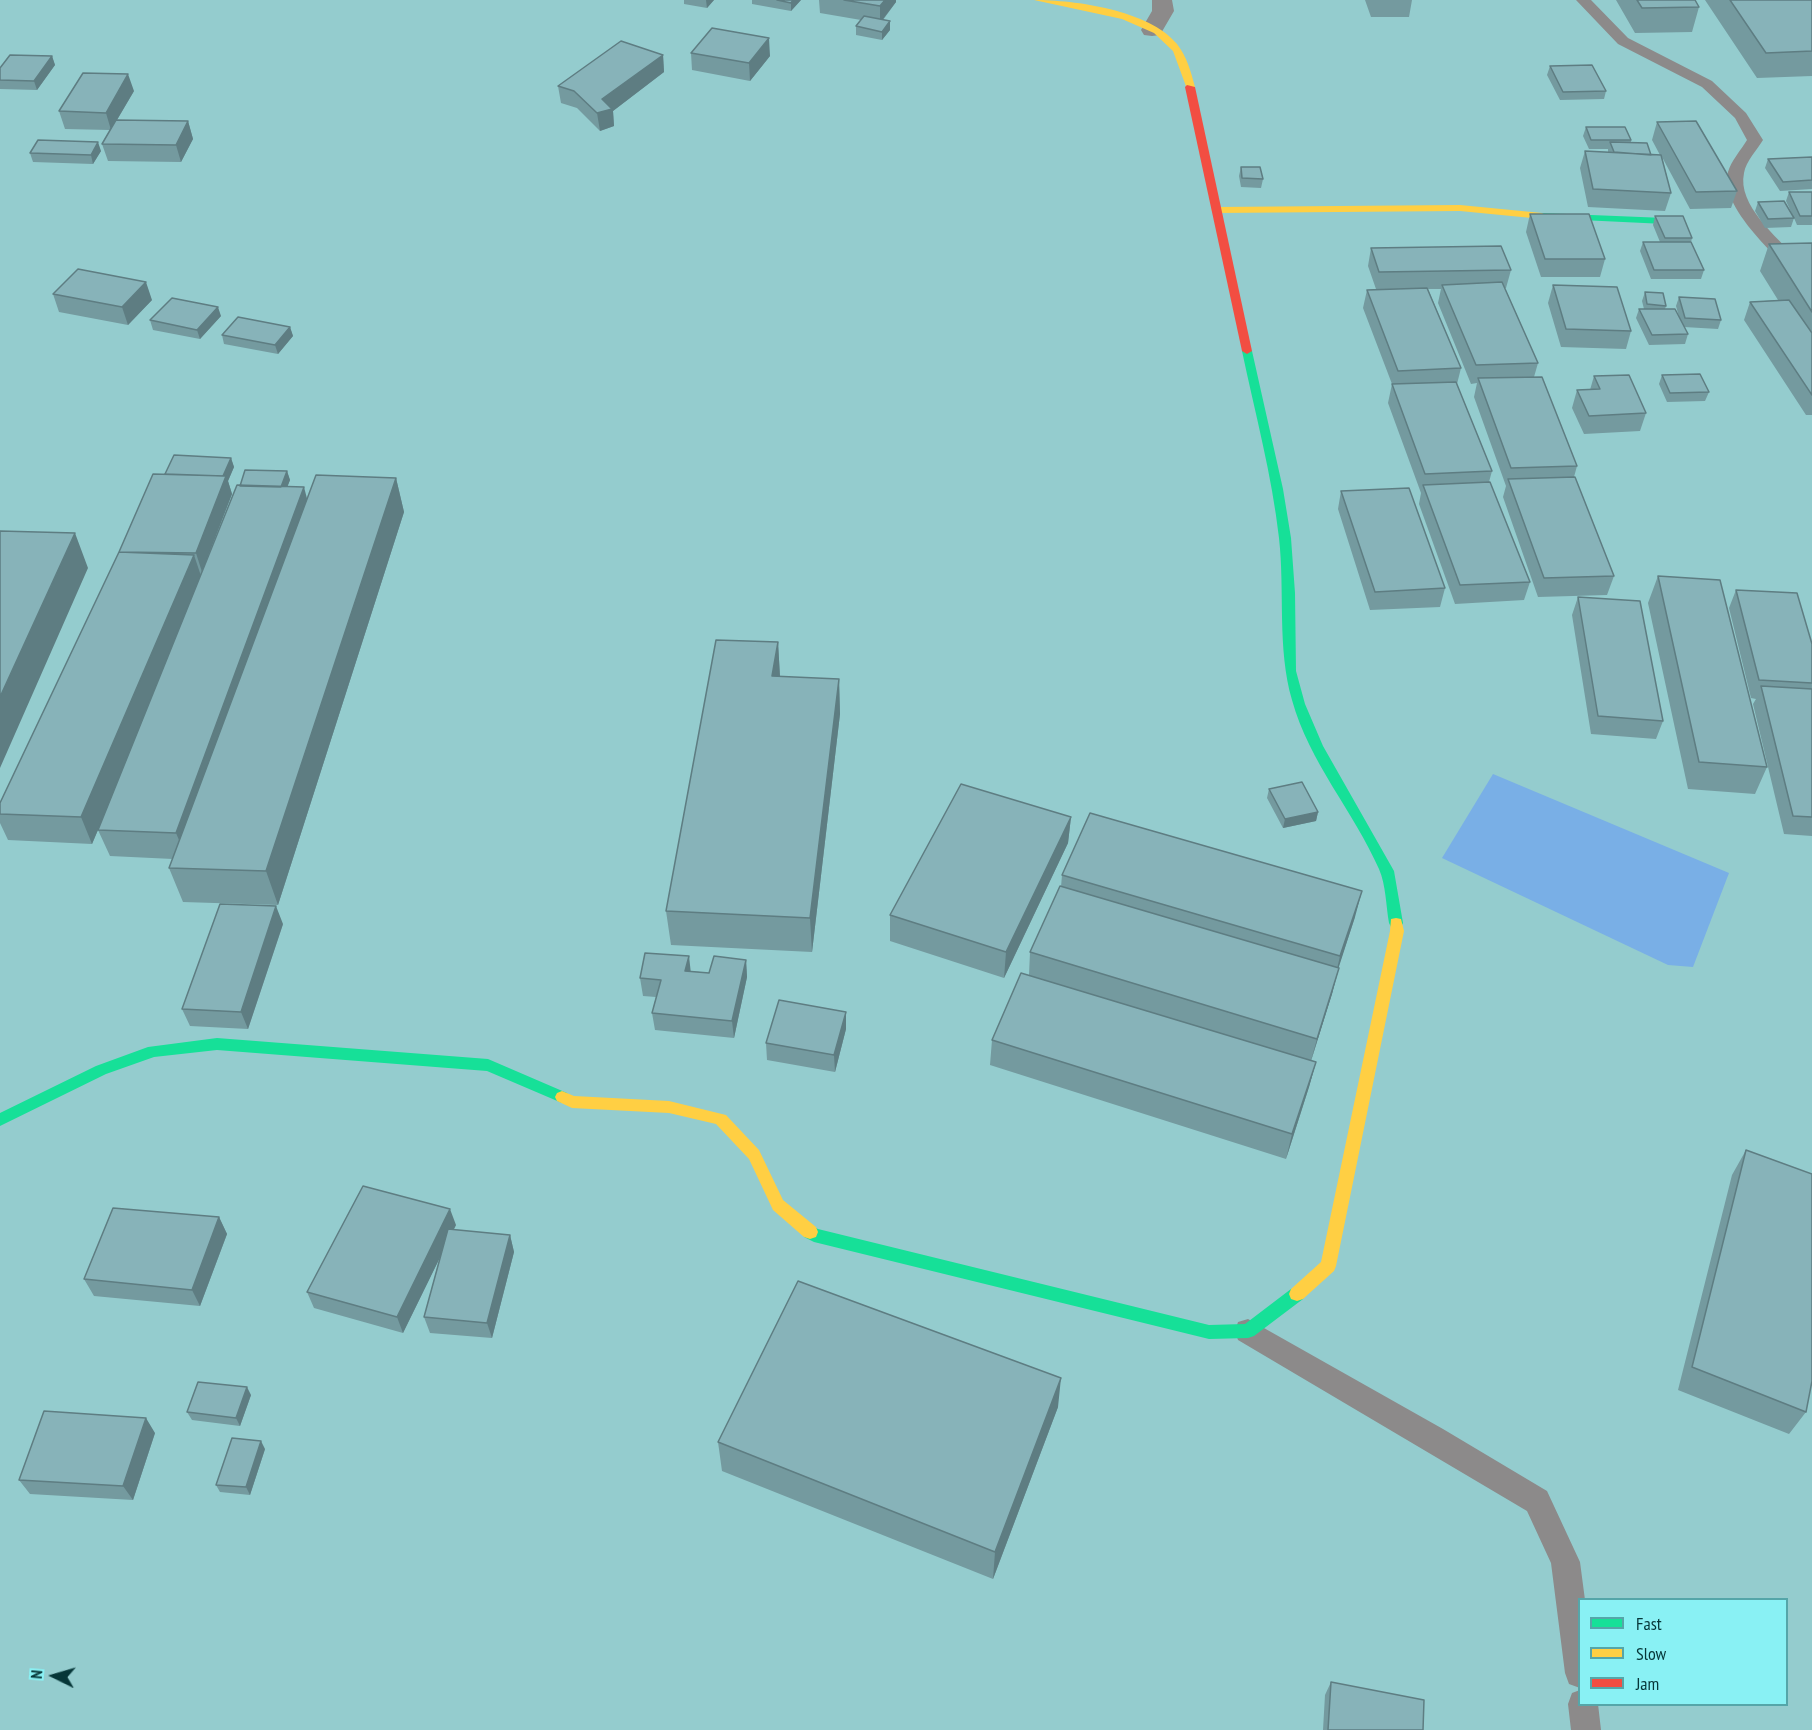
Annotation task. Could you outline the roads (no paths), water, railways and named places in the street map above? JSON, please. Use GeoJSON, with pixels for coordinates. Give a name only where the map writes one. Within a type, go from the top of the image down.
{"type":"FeatureCollection","features":[{"type":"Feature","properties":{"kind":"street"},"geometry":{"type":"LineString","coordinates":[[0,1120],[101,1070],[153,1051],[217,1044],[488,1065],[572,1102],[669,1107],[721,1119],[754,1155],[778,1205],[814,1235],[1209,1332],[1248,1331],[1279,1309],[1328,1266],[1397,931],[1387,871],[1317,746],[1296,693],[1290,671],[1289,593],[1285,538],[1185,65],[1169,40],[1152,30],[1088,8],[1038,0]]}},
{"type":"Feature","properties":{"kind":"street"},"geometry":{"type":"LineString","coordinates":[[1152,30],[1163,11],[1162,0]]}},
{"type":"Feature","properties":{"kind":"street"},"geometry":{"type":"LineString","coordinates":[[1216,210],[1460,208],[1521,215],[1665,221]]}},
{"type":"Feature","properties":{"kind":"lane"},"geometry":{"type":"LineString","coordinates":[[1583,0],[1623,41],[1707,84],[1741,116],[1755,140],[1736,173],[1735,187],[1740,203],[1790,262]]}},
{"type":"Feature","properties":{"kind":"lane"},"geometry":{"type":"LineString","coordinates":[[1248,1331],[1537,1501],[1566,1562],[1578,1657]]}},
{"type":"Feature","properties":{"kind":"lane"},"geometry":{"type":"LineString","coordinates":[[1583,1706],[1586,1730]]}},
{"type":"Feature","properties":{"kind":"water"},"geometry":{"type":"Polygon","coordinates":[[[1493,774],[1729,873],[1693,967],[1668,965],[1442,858],[1493,774]]]}}]}
